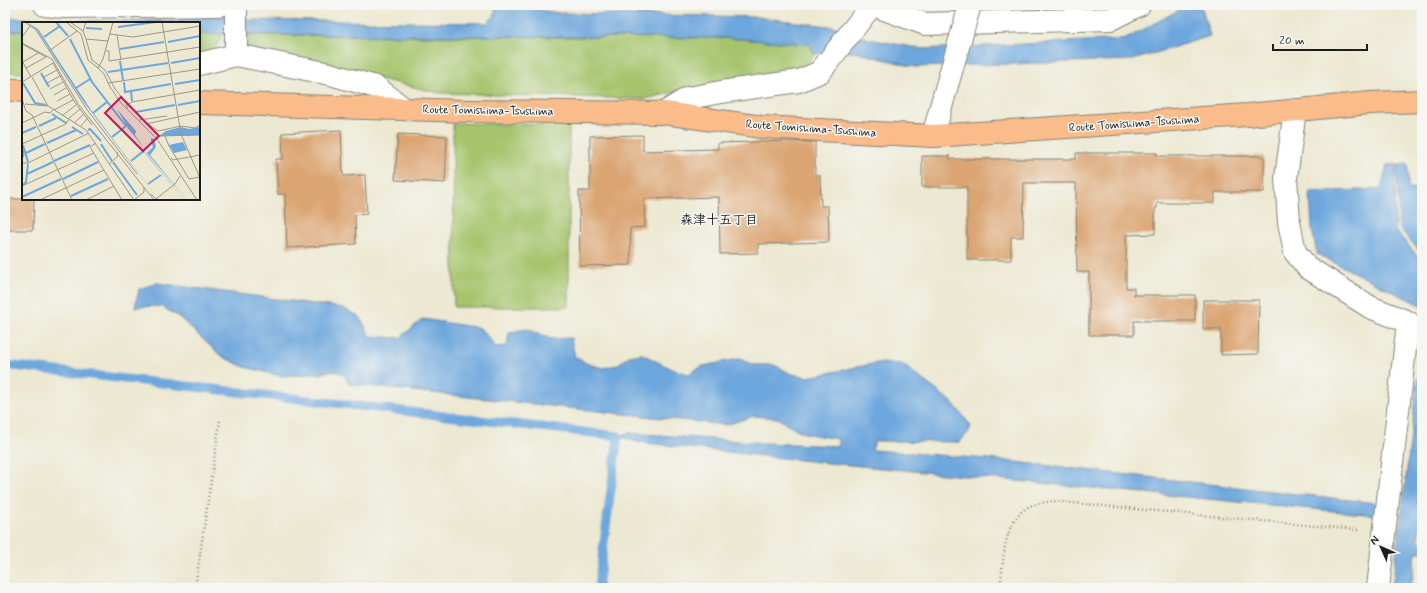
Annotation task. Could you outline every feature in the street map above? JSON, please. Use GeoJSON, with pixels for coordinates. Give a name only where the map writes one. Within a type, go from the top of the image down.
{"type":"FeatureCollection","features":[{"type":"Feature","properties":{"kind":"main road"},"geometry":{"type":"LineString","coordinates":[[5,89],[22,91]]}},
{"type":"Feature","properties":{"kind":"main road","name":"Route Tomishima-Tsushima"},"geometry":{"type":"LineString","coordinates":[[200,103],[467,111],[664,113],[762,127],[933,136],[1247,115],[1370,103],[1422,102]]}},
{"type":"Feature","properties":{"kind":"street"},"geometry":{"type":"LineString","coordinates":[[45,5],[64,7],[231,8],[236,47]]}},
{"type":"Feature","properties":{"kind":"street"},"geometry":{"type":"LineString","coordinates":[[664,113],[688,98],[721,92],[799,82],[820,72],[872,5],[925,24],[1111,19],[1139,5]]}},
{"type":"Feature","properties":{"kind":"street"},"geometry":{"type":"LineString","coordinates":[[933,136],[970,5]]}},
{"type":"Feature","properties":{"kind":"street"},"geometry":{"type":"LineString","coordinates":[[200,64],[236,47],[376,87],[403,108]]}},
{"type":"Feature","properties":{"kind":"street"},"geometry":{"type":"LineString","coordinates":[[1295,110],[1286,178],[1289,222],[1295,252],[1307,267],[1370,307],[1408,322],[1378,588]]}},
{"type":"Feature","properties":{"kind":"path"},"geometry":{"type":"LineString","coordinates":[[195,588],[220,420]]}},
{"type":"Feature","properties":{"kind":"path"},"geometry":{"type":"LineString","coordinates":[[1000,588],[1009,529],[1016,517],[1029,506],[1052,501],[1366,531]]}},
{"type":"Feature","properties":{"kind":"green space"},"geometry":{"type":"Polygon","coordinates":[[[5,31],[22,31],[22,73],[5,72],[5,31]]]}},
{"type":"Feature","properties":{"kind":"green space"},"geometry":{"type":"Polygon","coordinates":[[[200,34],[222,34],[214,49],[200,57],[200,34]]]}},
{"type":"Feature","properties":{"kind":"green space"},"geometry":{"type":"Polygon","coordinates":[[[248,35],[726,38],[809,44],[815,54],[804,67],[785,75],[686,89],[645,99],[439,93],[254,49],[247,45],[248,35]]]}},
{"type":"Feature","properties":{"kind":"green space"},"geometry":{"type":"Polygon","coordinates":[[[453,123],[569,125],[569,307],[454,307],[453,123]]]}},
{"type":"Feature","properties":{"kind":"water"},"geometry":{"type":"Polygon","coordinates":[[[499,5],[511,5],[559,13],[758,17],[835,27],[869,39],[923,49],[1126,39],[1188,5],[1201,5],[1210,36],[1133,60],[915,67],[855,52],[815,54],[809,44],[726,38],[200,34],[200,22],[22,22],[22,31],[5,31],[5,17],[65,21],[184,20],[222,14],[251,20],[487,23],[495,15],[495,9],[499,5]]]}},
{"type":"Feature","properties":{"kind":"water"},"geometry":{"type":"Polygon","coordinates":[[[1396,164],[1395,230],[1422,261],[1422,306],[1317,254],[1312,229],[1310,192],[1381,189],[1387,165],[1396,164]]]}},
{"type":"Feature","properties":{"kind":"water"},"geometry":{"type":"Polygon","coordinates":[[[1408,164],[1408,189],[1422,190],[1422,254],[1399,228],[1397,165],[1408,164]]]}},
{"type":"Feature","properties":{"kind":"water"},"geometry":{"type":"Polygon","coordinates":[[[157,283],[343,308],[360,317],[370,336],[400,338],[423,319],[480,328],[495,347],[507,346],[509,332],[527,329],[551,339],[571,338],[575,357],[588,364],[603,368],[617,365],[629,356],[642,354],[672,369],[688,374],[703,366],[739,359],[755,365],[774,365],[792,374],[808,377],[877,363],[902,364],[953,403],[971,426],[968,433],[959,442],[875,441],[872,450],[989,459],[1376,503],[1375,515],[818,462],[637,442],[618,436],[629,433],[766,443],[838,446],[838,439],[804,433],[778,418],[754,416],[726,425],[349,384],[344,375],[338,372],[330,371],[321,374],[281,376],[244,367],[221,356],[179,317],[161,306],[135,307],[139,289],[157,283]]]}},
{"type":"Feature","properties":{"kind":"water"},"geometry":{"type":"Polygon","coordinates":[[[1422,348],[1422,509],[1418,541],[1422,542],[1422,552],[1416,552],[1411,588],[1392,588],[1422,348]]]}},
{"type":"Feature","properties":{"kind":"building"},"geometry":{"type":"Polygon","coordinates":[[[341,130],[343,176],[365,175],[367,214],[355,215],[356,244],[287,248],[285,194],[278,194],[276,159],[283,159],[282,133],[341,130]]]}},
{"type":"Feature","properties":{"kind":"building"},"geometry":{"type":"Polygon","coordinates":[[[398,134],[447,136],[445,183],[395,180],[398,134]]]}},
{"type":"Feature","properties":{"kind":"building"},"geometry":{"type":"Polygon","coordinates":[[[643,135],[643,151],[718,149],[718,143],[790,141],[815,142],[815,175],[820,175],[821,206],[828,206],[829,242],[758,244],[758,253],[720,254],[719,197],[644,199],[645,227],[630,228],[631,265],[580,266],[579,191],[590,191],[590,136],[643,135]]]}},
{"type":"Feature","properties":{"kind":"building"},"geometry":{"type":"Polygon","coordinates":[[[1076,153],[1157,153],[1157,156],[1262,156],[1264,158],[1264,192],[1215,192],[1215,203],[1157,203],[1157,208],[1155,208],[1155,234],[1126,235],[1126,288],[1134,288],[1134,295],[1195,295],[1195,321],[1134,321],[1134,335],[1089,335],[1089,272],[1077,272],[1076,183],[1024,183],[1023,237],[1011,237],[1011,260],[967,260],[967,187],[922,187],[922,156],[950,156],[950,159],[1076,159],[1076,153]]]}},
{"type":"Feature","properties":{"kind":"building"},"geometry":{"type":"Polygon","coordinates":[[[5,199],[34,200],[33,230],[5,230],[5,199]]]}},
{"type":"Feature","properties":{"kind":"building"},"geometry":{"type":"Polygon","coordinates":[[[1203,300],[1259,300],[1258,354],[1221,355],[1221,329],[1203,329],[1203,300]]]}},
{"type":"Feature","properties":{"kind":"waterway"},"geometry":{"type":"LineString","coordinates":[[5,365],[618,436],[598,588]]}},
{"type":"Feature","properties":{"kind":"district","name":"森津十五丁目"},"geometry":{"type":"Point","coordinates":[719,219]}}]}
